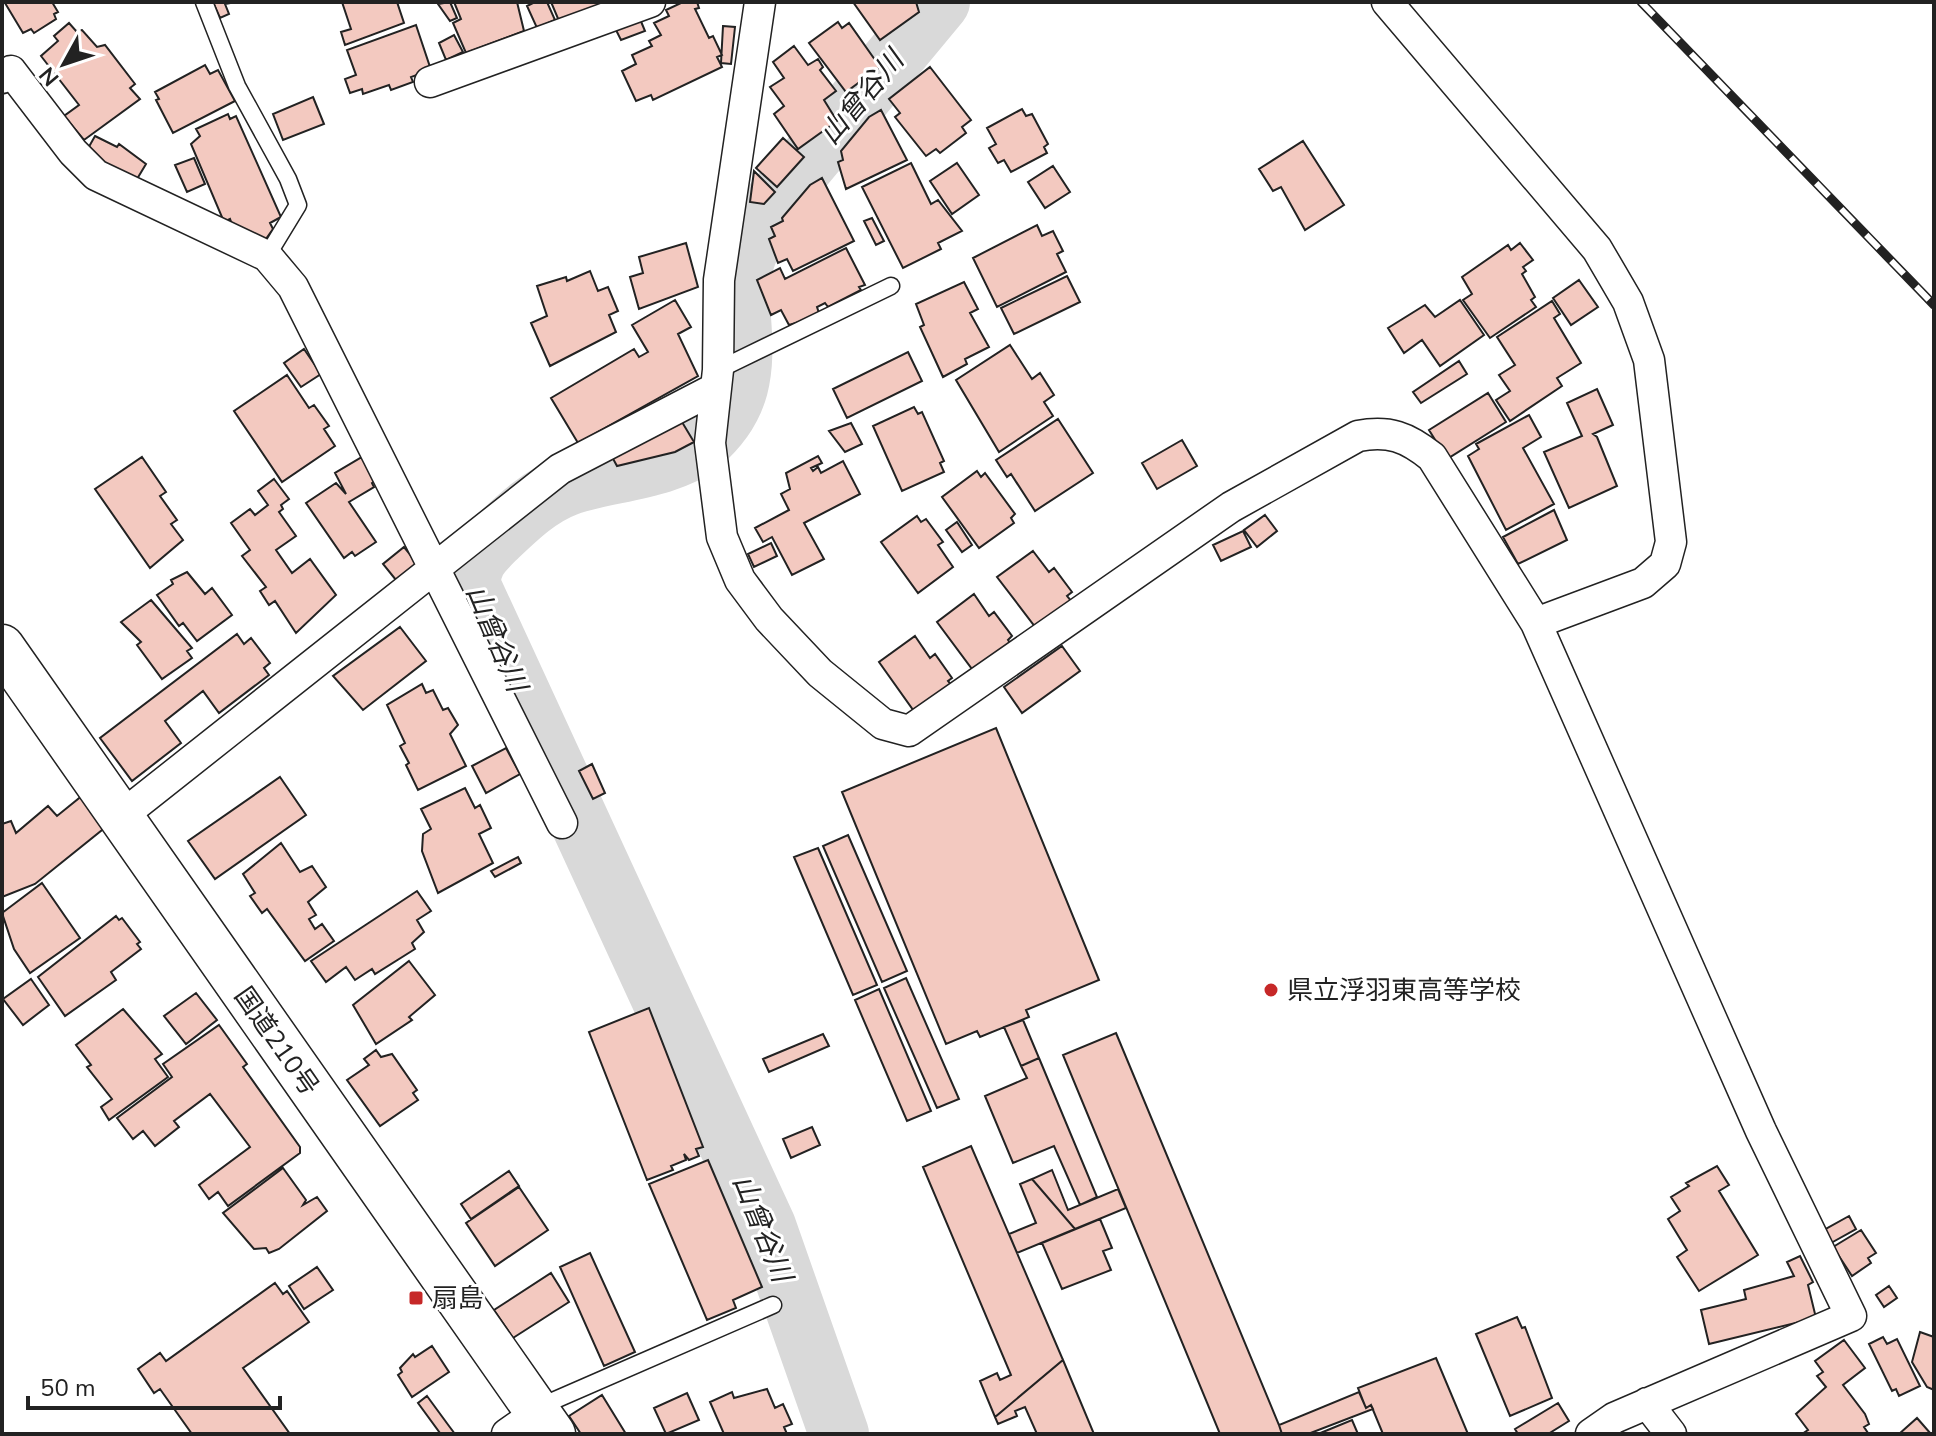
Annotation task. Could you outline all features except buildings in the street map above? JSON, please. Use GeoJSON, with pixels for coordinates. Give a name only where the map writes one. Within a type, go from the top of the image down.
{"type":"FeatureCollection","features":[{"type":"Feature","properties":{"kind":"highway","name":"国道210号"},"geometry":{"type":"LineString","coordinates":[[2,647],[533,1427]]}},
{"type":"Feature","properties":{"kind":"street"},"geometry":{"type":"LineString","coordinates":[[430,82],[650,2]]}},
{"type":"Feature","properties":{"kind":"street"},"geometry":{"type":"LineString","coordinates":[[760,2],[719,280],[722,374],[710,432],[722,537],[740,580],[769,619],[820,673],[883,724],[909,731],[1231,507],[1358,436],[1381,431],[1410,439],[1432,457],[1536,623],[1754,1117],[1851,1316],[1647,1403],[1614,1418],[1591,1434]]}},
{"type":"Feature","properties":{"kind":"street"},"geometry":{"type":"LineString","coordinates":[[1387,2],[1597,249],[1628,302],[1649,360],[1671,542],[1665,564],[1643,583],[1536,623]]}},
{"type":"Feature","properties":{"kind":"street"},"geometry":{"type":"LineString","coordinates":[[5,68],[73,152],[96,175],[267,256],[293,287],[433,572],[562,823]]}},
{"type":"Feature","properties":{"kind":"street"},"geometry":{"type":"LineString","coordinates":[[119,818],[560,469],[722,374]]}},
{"type":"Feature","properties":{"kind":"street"},"geometry":{"type":"LineString","coordinates":[[1647,1403],[1671,1434]]}},
{"type":"Feature","properties":{"kind":"lane"},"geometry":{"type":"LineString","coordinates":[[204,2],[237,86],[288,179],[298,205],[267,256]]}},
{"type":"Feature","properties":{"kind":"lane"},"geometry":{"type":"LineString","coordinates":[[722,374],[751,354],[891,286]]}},
{"type":"Feature","properties":{"kind":"lane"},"geometry":{"type":"LineString","coordinates":[[533,1427],[555,1400],[773,1305]]}},
{"type":"Feature","properties":{"kind":"waterway","name":"山曾谷川"},"geometry":{"type":"LineString","coordinates":[[839,1434],[766,1226],[471,586],[471,578],[478,558],[487,547],[522,514],[548,495],[582,481],[671,460],[700,444],[714,430],[733,402],[738,387],[742,355],[739,282],[753,238],[765,213],[940,2]]}},
{"type":"Feature","properties":{"kind":"railway"},"geometry":{"type":"LineString","coordinates":[[1641,2],[1934,305]]}},
{"type":"Feature","properties":{"kind":"place","name":"県立浮羽東高等学校"},"geometry":{"type":"Point","coordinates":[1271,990]}},
{"type":"Feature","properties":{"kind":"place","name":"扇島"},"geometry":{"type":"Point","coordinates":[416,1298]}}]}
